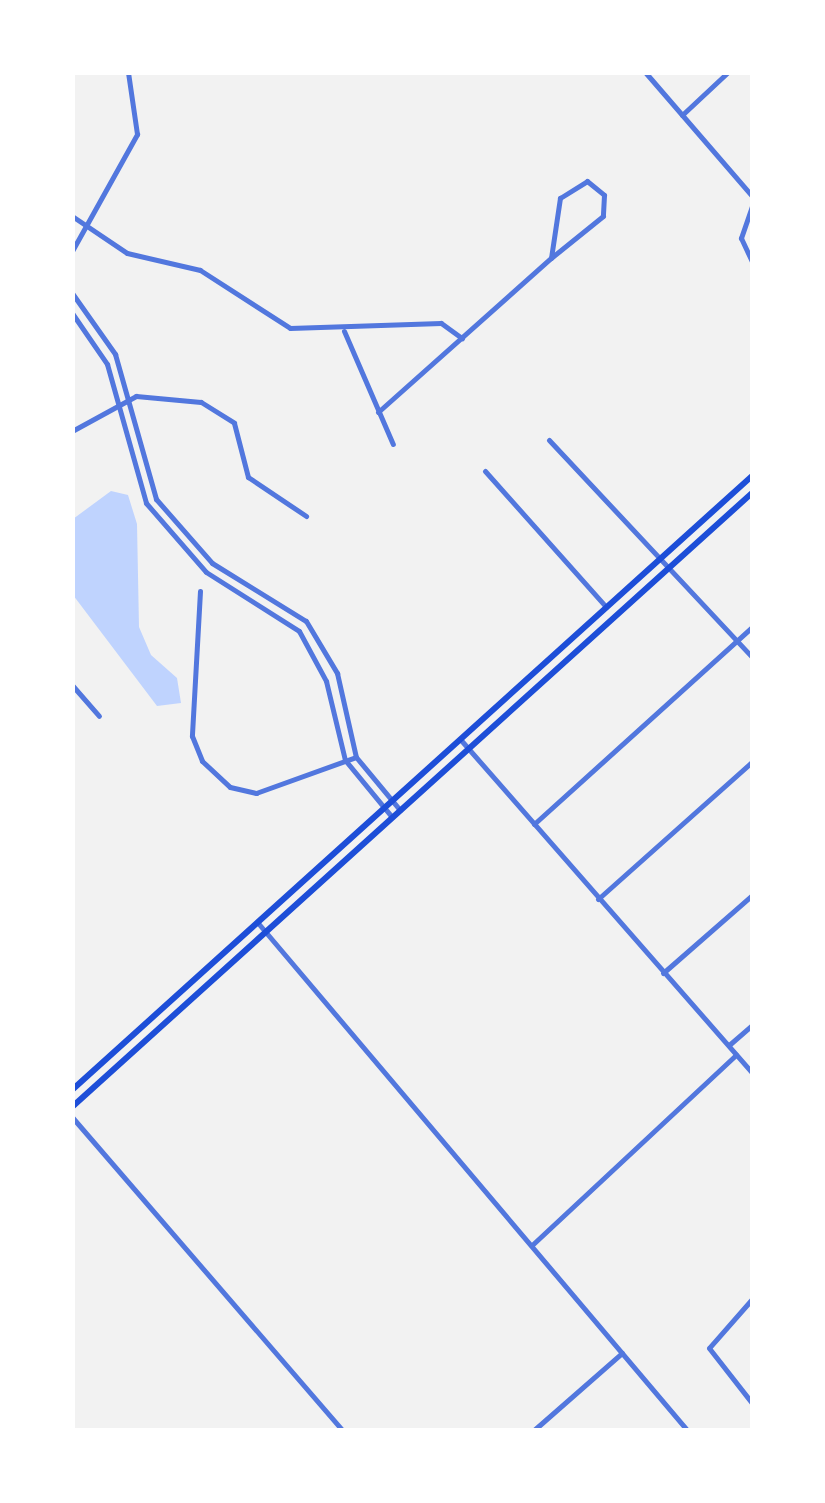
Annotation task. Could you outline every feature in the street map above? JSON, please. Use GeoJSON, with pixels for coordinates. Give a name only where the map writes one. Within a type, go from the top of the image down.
{"type":"FeatureCollection","features":[{"type":"Feature","properties":{"kind":"main road"},"geometry":{"type":"LineString","coordinates":[[72,1090],[752,476]]}},
{"type":"Feature","properties":{"kind":"main road"},"geometry":{"type":"LineString","coordinates":[[72,1107],[752,492]]}},
{"type":"Feature","properties":{"kind":"street"},"geometry":{"type":"LineString","coordinates":[[72,251],[89,228],[105,179],[136,134],[128,72]]}},
{"type":"Feature","properties":{"kind":"street"},"geometry":{"type":"LineString","coordinates":[[645,72],[752,196]]}},
{"type":"Feature","properties":{"kind":"street"},"geometry":{"type":"LineString","coordinates":[[682,115],[728,72]]}},
{"type":"Feature","properties":{"kind":"street"},"geometry":{"type":"LineString","coordinates":[[378,412],[550,258],[603,216],[604,195],[594,184],[563,192],[550,258]]}},
{"type":"Feature","properties":{"kind":"street"},"geometry":{"type":"LineString","coordinates":[[752,206],[741,238],[752,262]]}},
{"type":"Feature","properties":{"kind":"street"},"geometry":{"type":"LineString","coordinates":[[72,216],[127,253],[200,270],[273,322],[344,331],[441,324],[462,338]]}},
{"type":"Feature","properties":{"kind":"street"},"geometry":{"type":"LineString","coordinates":[[72,293],[107,339],[128,400],[141,466],[166,515],[212,563],[298,613],[320,643],[356,757],[400,810]]}},
{"type":"Feature","properties":{"kind":"street"},"geometry":{"type":"LineString","coordinates":[[72,313],[107,364],[134,478],[161,527],[206,572],[258,603],[311,648],[346,760],[393,817]]}},
{"type":"Feature","properties":{"kind":"street"},"geometry":{"type":"LineString","coordinates":[[344,331],[394,444]]}},
{"type":"Feature","properties":{"kind":"street"},"geometry":{"type":"LineString","coordinates":[[72,431],[128,400],[174,396],[227,414],[248,477],[306,516]]}},
{"type":"Feature","properties":{"kind":"street"},"geometry":{"type":"LineString","coordinates":[[549,440],[752,657]]}},
{"type":"Feature","properties":{"kind":"street"},"geometry":{"type":"LineString","coordinates":[[485,471],[606,607]]}},
{"type":"Feature","properties":{"kind":"street"},"geometry":{"type":"LineString","coordinates":[[200,591],[194,712],[196,753],[236,789],[262,792],[356,757]]}},
{"type":"Feature","properties":{"kind":"street"},"geometry":{"type":"LineString","coordinates":[[258,603],[264,593]]}},
{"type":"Feature","properties":{"kind":"street"},"geometry":{"type":"LineString","coordinates":[[534,824],[752,627]]}},
{"type":"Feature","properties":{"kind":"street"},"geometry":{"type":"LineString","coordinates":[[72,685],[99,716]]}},
{"type":"Feature","properties":{"kind":"street"},"geometry":{"type":"LineString","coordinates":[[460,739],[752,1073]]}},
{"type":"Feature","properties":{"kind":"street"},"geometry":{"type":"LineString","coordinates":[[598,899],[752,762]]}},
{"type":"Feature","properties":{"kind":"street"},"geometry":{"type":"LineString","coordinates":[[663,973],[752,895]]}},
{"type":"Feature","properties":{"kind":"street"},"geometry":{"type":"LineString","coordinates":[[258,923],[687,1430]]}},
{"type":"Feature","properties":{"kind":"street"},"geometry":{"type":"LineString","coordinates":[[728,1046],[752,1024]]}},
{"type":"Feature","properties":{"kind":"street"},"geometry":{"type":"LineString","coordinates":[[532,1245],[736,1055]]}},
{"type":"Feature","properties":{"kind":"street"},"geometry":{"type":"LineString","coordinates":[[72,1117],[342,1430]]}},
{"type":"Feature","properties":{"kind":"street"},"geometry":{"type":"LineString","coordinates":[[752,1298],[709,1348],[752,1403]]}},
{"type":"Feature","properties":{"kind":"street"},"geometry":{"type":"LineString","coordinates":[[534,1430],[622,1353]]}},
{"type":"Feature","properties":{"kind":"water"},"geometry":{"type":"Polygon","coordinates":[[[111,491],[128,495],[137,524],[139,627],[151,655],[177,678],[181,703],[157,706],[73,595],[73,519],[111,491]]]}}]}
